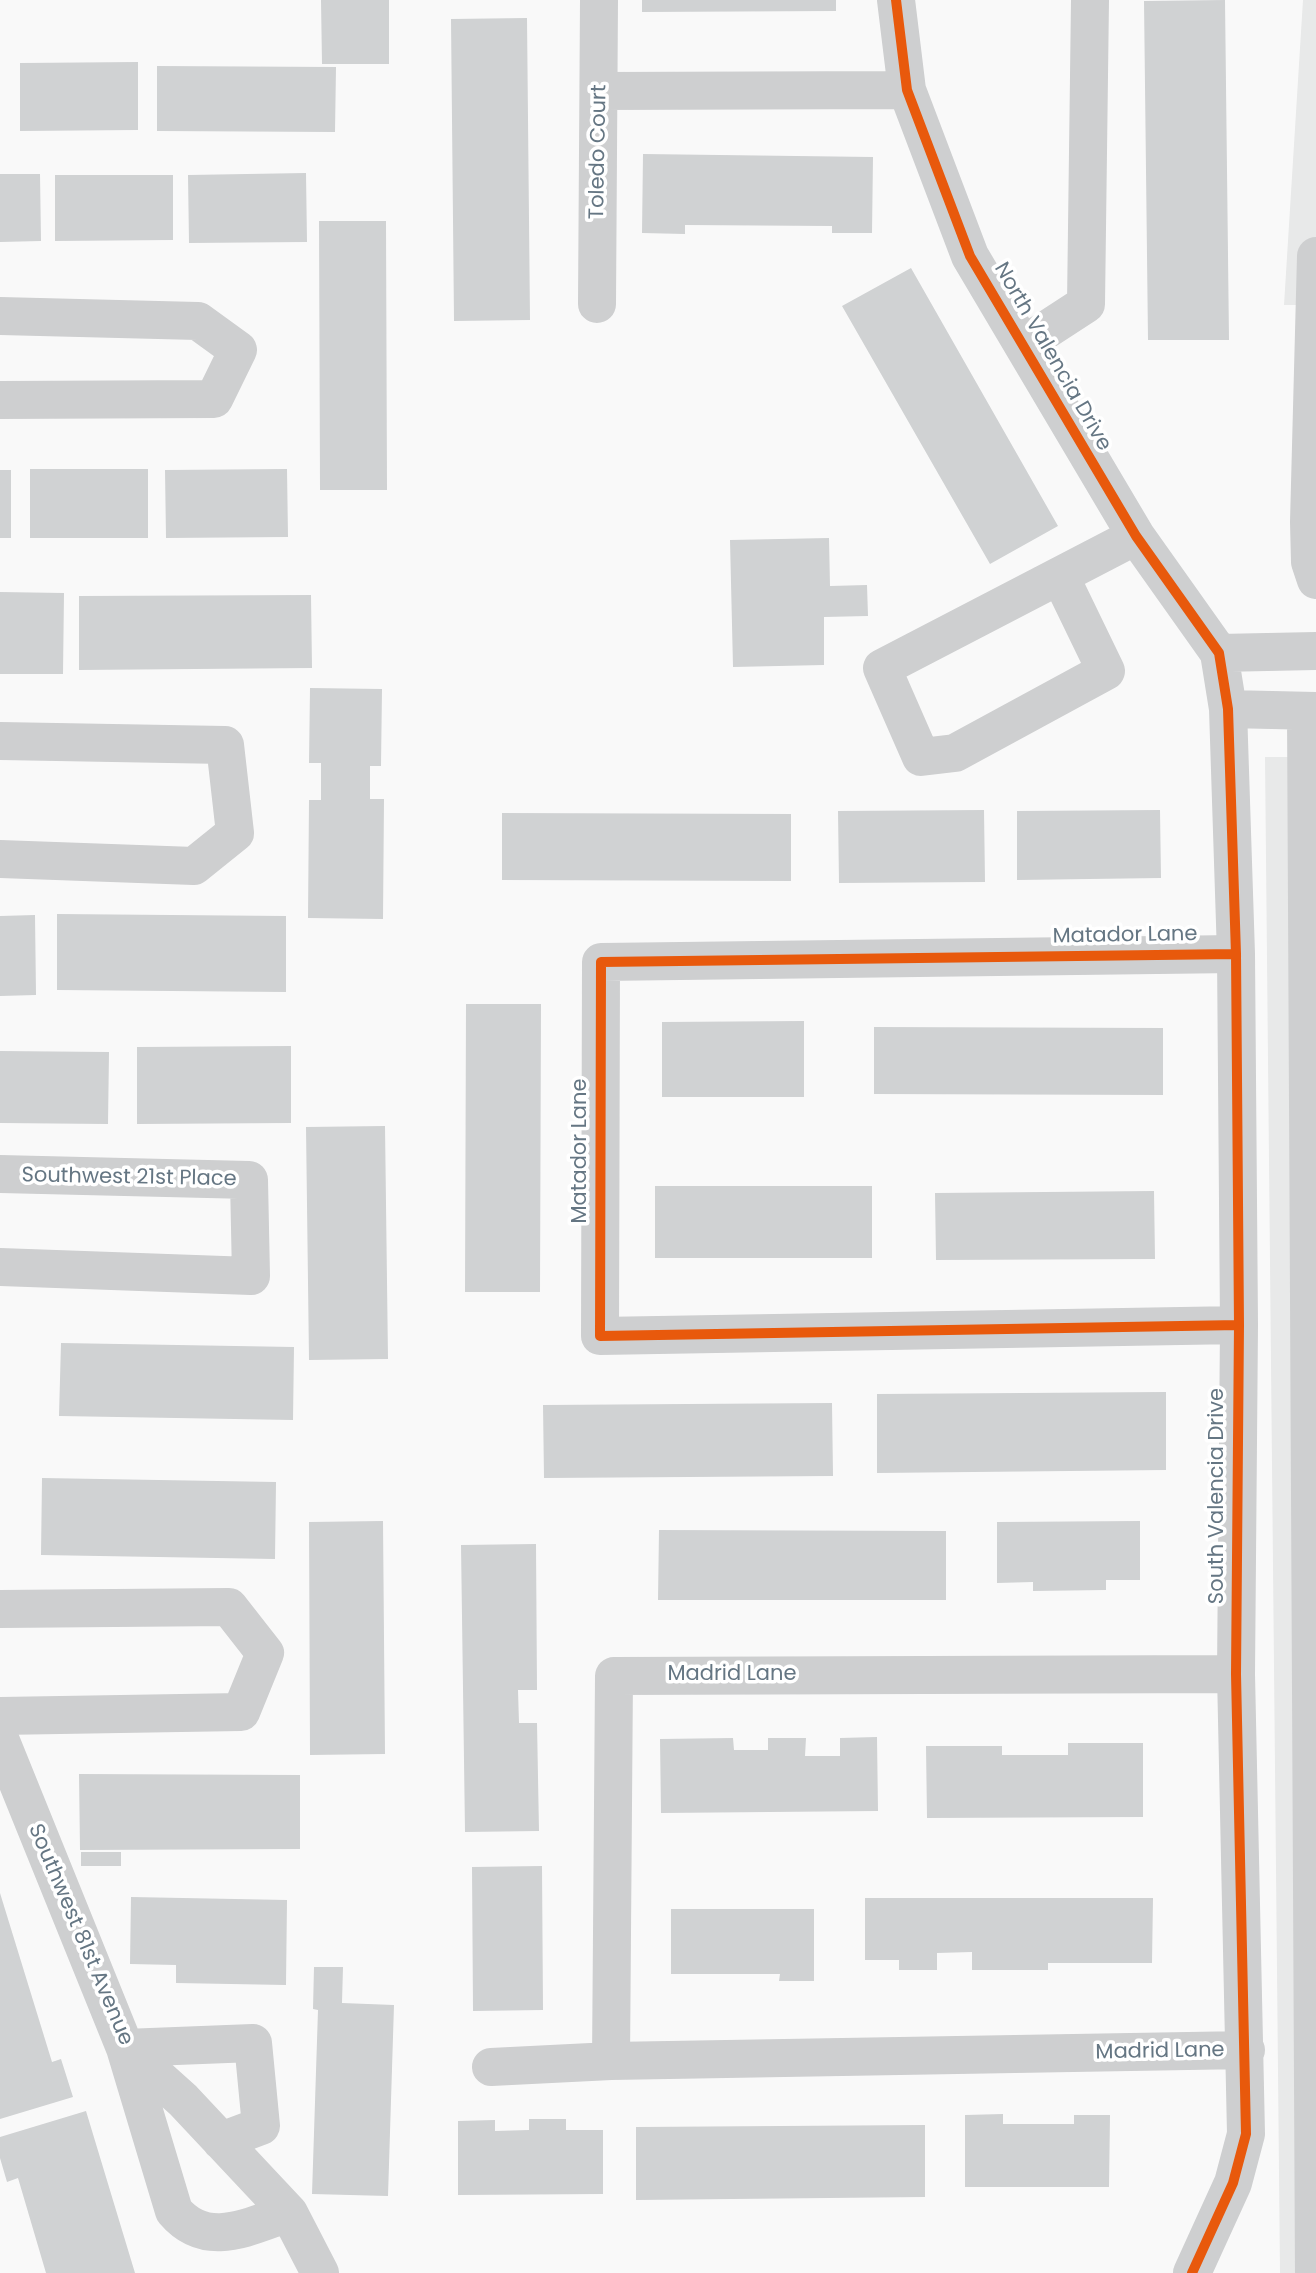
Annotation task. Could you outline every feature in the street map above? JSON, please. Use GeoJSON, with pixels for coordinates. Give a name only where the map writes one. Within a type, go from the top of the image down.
{"type":"FeatureCollection","features":[{"type":"Feature","properties":{"kind":"street","name":"Toledo Court"},"geometry":{"type":"LineString","coordinates":[[597,304],[599,0]]}},
{"type":"Feature","properties":{"kind":"street","name":"North Valencia Drive"},"geometry":{"type":"LineString","coordinates":[[896,0],[907,90],[970,256],[1136,536],[1219,653],[1228,709]]}},
{"type":"Feature","properties":{"kind":"street","name":"North Valencia Drive"},"geometry":{"type":"LineString","coordinates":[[1023,345],[1086,304],[1090,0]]}},
{"type":"Feature","properties":{"kind":"street"},"geometry":{"type":"LineString","coordinates":[[600,91],[907,90]]}},
{"type":"Feature","properties":{"kind":"street"},"geometry":{"type":"LineString","coordinates":[[1316,256],[1309,522],[1310,562],[1316,580]]}},
{"type":"Feature","properties":{"kind":"street"},"geometry":{"type":"LineString","coordinates":[[0,316],[198,321],[238,350],[214,399],[0,400]]}},
{"type":"Feature","properties":{"kind":"street"},"geometry":{"type":"LineString","coordinates":[[1060,576],[1106,671],[955,753],[921,757],[882,668],[1136,536]]}},
{"type":"Feature","properties":{"kind":"street"},"geometry":{"type":"LineString","coordinates":[[1219,653],[1316,651]]}},
{"type":"Feature","properties":{"kind":"street"},"geometry":{"type":"LineString","coordinates":[[1228,709],[1311,712],[1314,2273]]}},
{"type":"Feature","properties":{"kind":"street","name":"South Valencia Drive"},"geometry":{"type":"LineString","coordinates":[[1192,2273],[1233,2183],[1246,2134],[1236,1674],[1239,1325],[1236,954],[1228,709]]}},
{"type":"Feature","properties":{"kind":"street"},"geometry":{"type":"LineString","coordinates":[[0,741],[225,745],[235,833],[194,866],[0,859]]}},
{"type":"Feature","properties":{"kind":"street","name":"Matador Lane"},"geometry":{"type":"LineString","coordinates":[[1236,954],[601,962],[600,1336],[1239,1325]]}},
{"type":"Feature","properties":{"kind":"street","name":"Southwest 21st Place"},"geometry":{"type":"LineString","coordinates":[[0,1174],[248,1180],[251,1276],[0,1267]]}},
{"type":"Feature","properties":{"kind":"street"},"geometry":{"type":"LineString","coordinates":[[0,1609],[229,1607],[265,1653],[241,1712],[0,1716]]}},
{"type":"Feature","properties":{"kind":"street","name":"Madrid Lane"},"geometry":{"type":"LineString","coordinates":[[611,2061],[614,1675],[1236,1674]]}},
{"type":"Feature","properties":{"kind":"street","name":"Southwest 81st Avenue"},"geometry":{"type":"LineString","coordinates":[[4,1758],[125,2048],[183,2100],[289,2213],[320,2273]]}},
{"type":"Feature","properties":{"kind":"street"},"geometry":{"type":"LineString","coordinates":[[221,2141],[261,2126],[253,2043],[125,2048],[174,2211],[186,2225],[204,2232],[228,2233],[289,2213]]}},
{"type":"Feature","properties":{"kind":"street","name":"Madrid Lane"},"geometry":{"type":"LineString","coordinates":[[491,2067],[611,2061],[1246,2050]]}},
{"type":"Feature","properties":{"kind":"shaded area"},"geometry":{"type":"Polygon","coordinates":[[[1303,0],[1316,0],[1316,305],[1284,305],[1303,0]]]}},
{"type":"Feature","properties":{"kind":"shaded area"},"geometry":{"type":"Polygon","coordinates":[[[1265,757],[1316,757],[1316,2273],[1280,2273],[1265,757]]]}},
{"type":"Feature","properties":{"kind":"building"},"geometry":{"type":"Polygon","coordinates":[[[321,0],[389,0],[389,64],[322,64],[321,0]]]}},
{"type":"Feature","properties":{"kind":"building"},"geometry":{"type":"Polygon","coordinates":[[[642,0],[836,0],[836,11],[642,12],[642,0]]]}},
{"type":"Feature","properties":{"kind":"building"},"geometry":{"type":"Polygon","coordinates":[[[1225,0],[1229,340],[1148,340],[1144,1],[1225,0]]]}},
{"type":"Feature","properties":{"kind":"building"},"geometry":{"type":"Polygon","coordinates":[[[527,18],[530,320],[454,321],[451,19],[527,18]]]}},
{"type":"Feature","properties":{"kind":"building"},"geometry":{"type":"Polygon","coordinates":[[[138,62],[138,130],[20,131],[20,63],[138,62]]]}},
{"type":"Feature","properties":{"kind":"building"},"geometry":{"type":"Polygon","coordinates":[[[157,66],[336,67],[335,132],[157,131],[157,66]]]}},
{"type":"Feature","properties":{"kind":"building"},"geometry":{"type":"Polygon","coordinates":[[[643,154],[873,157],[872,233],[832,233],[832,226],[685,225],[685,234],[642,233],[643,154]]]}},
{"type":"Feature","properties":{"kind":"building"},"geometry":{"type":"Polygon","coordinates":[[[306,173],[307,242],[189,243],[188,175],[306,173]]]}},
{"type":"Feature","properties":{"kind":"building"},"geometry":{"type":"Polygon","coordinates":[[[0,174],[40,174],[41,241],[0,242],[0,174]]]}},
{"type":"Feature","properties":{"kind":"building"},"geometry":{"type":"Polygon","coordinates":[[[55,175],[173,175],[173,240],[55,241],[55,175]]]}},
{"type":"Feature","properties":{"kind":"building"},"geometry":{"type":"Polygon","coordinates":[[[319,221],[386,221],[387,490],[320,490],[319,221]]]}},
{"type":"Feature","properties":{"kind":"building"},"geometry":{"type":"Polygon","coordinates":[[[911,268],[1058,526],[990,564],[842,306],[911,268]]]}},
{"type":"Feature","properties":{"kind":"building"},"geometry":{"type":"Polygon","coordinates":[[[30,469],[148,469],[148,538],[30,538],[30,469]]]}},
{"type":"Feature","properties":{"kind":"building"},"geometry":{"type":"Polygon","coordinates":[[[287,469],[288,537],[166,538],[165,470],[287,469]]]}},
{"type":"Feature","properties":{"kind":"building"},"geometry":{"type":"Polygon","coordinates":[[[0,470],[11,470],[11,538],[0,538],[0,470]]]}},
{"type":"Feature","properties":{"kind":"building"},"geometry":{"type":"Polygon","coordinates":[[[829,538],[830,586],[867,585],[868,616],[824,617],[824,665],[733,667],[730,540],[829,538]]]}},
{"type":"Feature","properties":{"kind":"building"},"geometry":{"type":"Polygon","coordinates":[[[0,592],[64,593],[63,674],[0,674],[0,592]]]}},
{"type":"Feature","properties":{"kind":"building"},"geometry":{"type":"Polygon","coordinates":[[[311,595],[312,668],[79,670],[79,596],[311,595]]]}},
{"type":"Feature","properties":{"kind":"building"},"geometry":{"type":"Polygon","coordinates":[[[310,688],[382,689],[381,766],[370,766],[370,799],[384,799],[383,919],[308,918],[309,800],[321,800],[321,763],[309,763],[310,688]]]}},
{"type":"Feature","properties":{"kind":"building"},"geometry":{"type":"Polygon","coordinates":[[[984,810],[985,882],[839,883],[838,811],[984,810]]]}},
{"type":"Feature","properties":{"kind":"building"},"geometry":{"type":"Polygon","coordinates":[[[1160,810],[1161,878],[1017,880],[1017,811],[1160,810]]]}},
{"type":"Feature","properties":{"kind":"building"},"geometry":{"type":"Polygon","coordinates":[[[502,813],[791,814],[791,881],[502,880],[502,813]]]}},
{"type":"Feature","properties":{"kind":"building"},"geometry":{"type":"Polygon","coordinates":[[[57,914],[286,916],[286,992],[57,990],[57,914]]]}},
{"type":"Feature","properties":{"kind":"building"},"geometry":{"type":"Polygon","coordinates":[[[35,915],[36,995],[0,996],[0,916],[35,915]]]}},
{"type":"Feature","properties":{"kind":"building"},"geometry":{"type":"Polygon","coordinates":[[[466,1004],[541,1004],[540,1292],[465,1292],[466,1004]]]}},
{"type":"Feature","properties":{"kind":"building"},"geometry":{"type":"Polygon","coordinates":[[[804,1021],[804,1097],[662,1097],[662,1022],[804,1021]]]}},
{"type":"Feature","properties":{"kind":"building"},"geometry":{"type":"Polygon","coordinates":[[[874,1027],[1163,1028],[1163,1095],[874,1094],[874,1027]]]}},
{"type":"Feature","properties":{"kind":"building"},"geometry":{"type":"Polygon","coordinates":[[[291,1046],[291,1123],[137,1124],[137,1047],[291,1046]]]}},
{"type":"Feature","properties":{"kind":"building"},"geometry":{"type":"Polygon","coordinates":[[[0,1051],[109,1052],[108,1124],[0,1123],[0,1051]]]}},
{"type":"Feature","properties":{"kind":"building"},"geometry":{"type":"Polygon","coordinates":[[[385,1126],[388,1359],[309,1360],[306,1127],[385,1126]]]}},
{"type":"Feature","properties":{"kind":"building"},"geometry":{"type":"Polygon","coordinates":[[[655,1186],[872,1186],[872,1258],[655,1258],[655,1186]]]}},
{"type":"Feature","properties":{"kind":"building"},"geometry":{"type":"Polygon","coordinates":[[[1154,1191],[1155,1259],[936,1260],[935,1193],[1154,1191]]]}},
{"type":"Feature","properties":{"kind":"building"},"geometry":{"type":"Polygon","coordinates":[[[61,1343],[294,1347],[293,1420],[59,1416],[61,1343]]]}},
{"type":"Feature","properties":{"kind":"building"},"geometry":{"type":"Polygon","coordinates":[[[1166,1392],[1166,1470],[877,1473],[877,1394],[1166,1392]]]}},
{"type":"Feature","properties":{"kind":"building"},"geometry":{"type":"Polygon","coordinates":[[[832,1403],[833,1476],[544,1478],[543,1405],[832,1403]]]}},
{"type":"Feature","properties":{"kind":"building"},"geometry":{"type":"Polygon","coordinates":[[[42,1478],[276,1482],[275,1559],[41,1555],[42,1478]]]}},
{"type":"Feature","properties":{"kind":"building"},"geometry":{"type":"Polygon","coordinates":[[[383,1521],[385,1754],[310,1755],[309,1522],[383,1521]]]}},
{"type":"Feature","properties":{"kind":"building"},"geometry":{"type":"Polygon","coordinates":[[[1140,1521],[1140,1580],[1106,1580],[1106,1590],[1033,1591],[1033,1582],[997,1583],[997,1522],[1140,1521]]]}},
{"type":"Feature","properties":{"kind":"building"},"geometry":{"type":"Polygon","coordinates":[[[659,1530],[946,1531],[946,1600],[658,1600],[659,1530]]]}},
{"type":"Feature","properties":{"kind":"building"},"geometry":{"type":"Polygon","coordinates":[[[536,1544],[537,1690],[518,1690],[519,1723],[537,1723],[539,1831],[465,1832],[461,1545],[536,1544]]]}},
{"type":"Feature","properties":{"kind":"building"},"geometry":{"type":"Polygon","coordinates":[[[877,1737],[878,1811],[661,1813],[660,1739],[733,1738],[734,1750],[768,1750],[768,1738],[806,1738],[805,1756],[840,1756],[840,1738],[877,1737]]]}},
{"type":"Feature","properties":{"kind":"building"},"geometry":{"type":"Polygon","coordinates":[[[1068,1743],[1143,1743],[1143,1817],[927,1818],[926,1746],[1002,1746],[1002,1755],[1068,1755],[1068,1743]]]}},
{"type":"Feature","properties":{"kind":"building"},"geometry":{"type":"Polygon","coordinates":[[[79,1774],[300,1775],[300,1849],[80,1850],[79,1774]]]}},
{"type":"Feature","properties":{"kind":"building"},"geometry":{"type":"Polygon","coordinates":[[[81,1852],[121,1852],[121,1866],[81,1866],[81,1852]]]}},
{"type":"Feature","properties":{"kind":"building"},"geometry":{"type":"Polygon","coordinates":[[[542,1866],[543,2010],[473,2011],[472,1867],[542,1866]]]}},
{"type":"Feature","properties":{"kind":"building"},"geometry":{"type":"Polygon","coordinates":[[[0,1893],[52,2062],[61,2059],[73,2097],[0,2119],[0,1893]]]}},
{"type":"Feature","properties":{"kind":"building"},"geometry":{"type":"Polygon","coordinates":[[[131,1897],[287,1900],[286,1985],[176,1983],[176,1965],[130,1964],[131,1897]]]}},
{"type":"Feature","properties":{"kind":"building"},"geometry":{"type":"Polygon","coordinates":[[[865,1898],[1153,1898],[1152,1963],[1048,1963],[1048,1970],[972,1970],[972,1952],[937,1953],[937,1970],[899,1970],[899,1960],[865,1960],[865,1898]]]}},
{"type":"Feature","properties":{"kind":"building"},"geometry":{"type":"Polygon","coordinates":[[[671,1909],[814,1909],[814,1981],[779,1981],[780,1974],[671,1974],[671,1909]]]}},
{"type":"Feature","properties":{"kind":"building"},"geometry":{"type":"Polygon","coordinates":[[[314,1967],[343,1967],[342,2003],[394,2005],[388,2196],[312,2194],[318,2010],[313,2009],[314,1967]]]}},
{"type":"Feature","properties":{"kind":"building"},"geometry":{"type":"Polygon","coordinates":[[[86,2111],[135,2273],[46,2273],[18,2178],[7,2182],[0,2158],[0,2137],[86,2111]]]}},
{"type":"Feature","properties":{"kind":"building"},"geometry":{"type":"Polygon","coordinates":[[[1003,2114],[1003,2124],[1074,2124],[1074,2115],[1110,2115],[1109,2187],[965,2187],[965,2115],[1003,2114]]]}},
{"type":"Feature","properties":{"kind":"building"},"geometry":{"type":"Polygon","coordinates":[[[529,2119],[566,2119],[566,2130],[603,2130],[603,2194],[458,2195],[458,2121],[495,2120],[495,2131],[529,2130],[529,2119]]]}},
{"type":"Feature","properties":{"kind":"building"},"geometry":{"type":"Polygon","coordinates":[[[925,2125],[925,2197],[636,2200],[636,2127],[925,2125]]]}},
{"type":"Feature","properties":{"kind":"cycle path"},"geometry":{"type":"LineString","coordinates":[[896,0],[907,90],[970,256],[1136,536],[1219,653],[1228,709],[1236,954],[1239,1325],[1236,1674],[1246,2134],[1233,2183],[1192,2273]]}},
{"type":"Feature","properties":{"kind":"cycle path"},"geometry":{"type":"LineString","coordinates":[[1236,954],[601,962],[600,1336],[1239,1325]]}}]}
